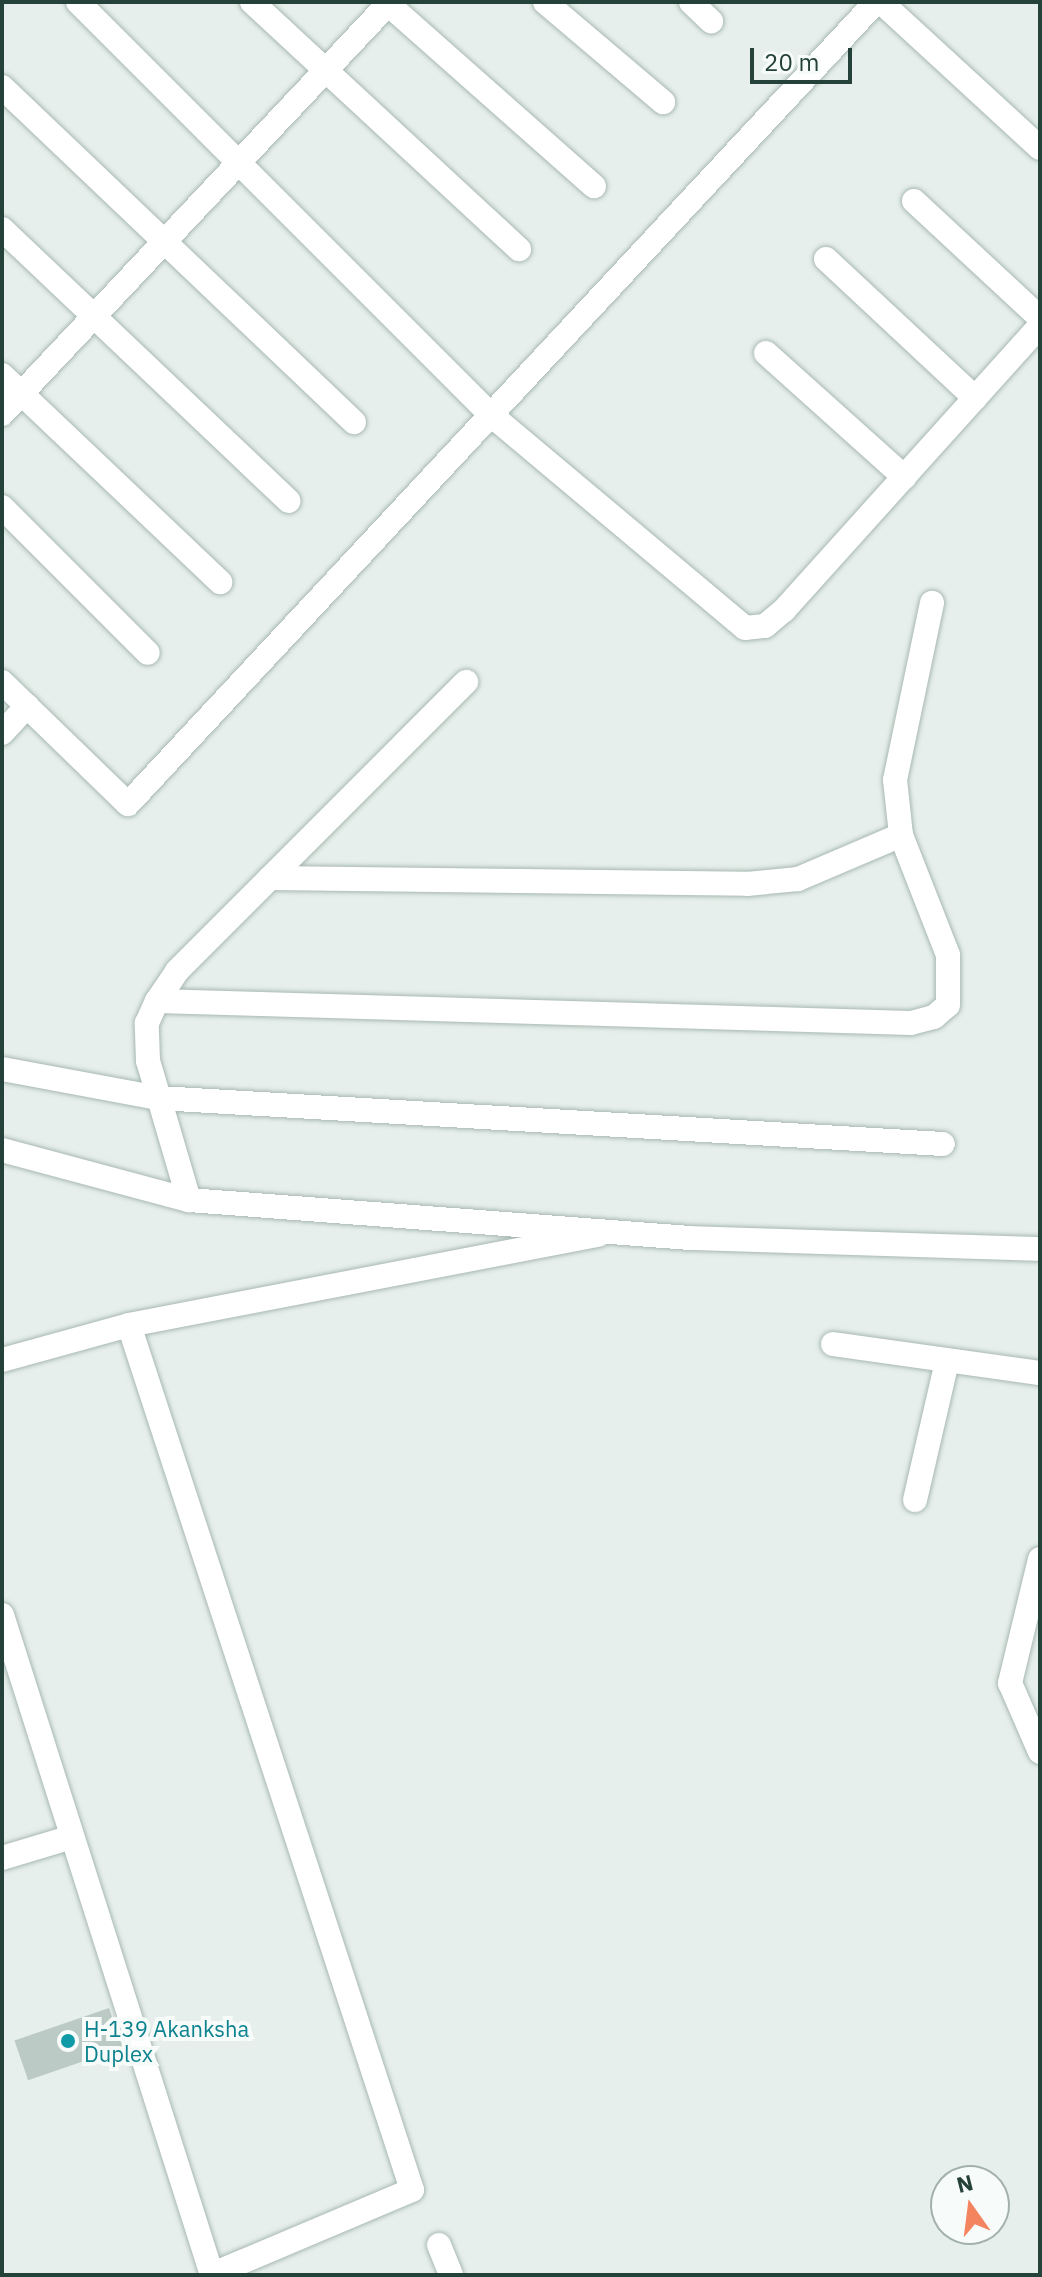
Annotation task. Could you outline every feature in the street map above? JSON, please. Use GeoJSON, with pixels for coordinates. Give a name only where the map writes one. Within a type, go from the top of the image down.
{"type":"FeatureCollection","features":[{"type":"Feature","properties":{"kind":"street"},"geometry":{"type":"LineString","coordinates":[[78,2],[490,414],[745,628],[765,626],[784,610],[1040,326]]}},
{"type":"Feature","properties":{"kind":"street"},"geometry":{"type":"LineString","coordinates":[[252,2],[322,71],[519,249]]}},
{"type":"Feature","properties":{"kind":"street"},"geometry":{"type":"LineString","coordinates":[[545,2],[663,102]]}},
{"type":"Feature","properties":{"kind":"street"},"geometry":{"type":"LineString","coordinates":[[691,2],[711,21]]}},
{"type":"Feature","properties":{"kind":"street"},"geometry":{"type":"LineString","coordinates":[[2,682],[128,804],[878,2],[1040,148]]}},
{"type":"Feature","properties":{"kind":"street"},"geometry":{"type":"LineString","coordinates":[[2,414],[237,158],[389,3],[594,186]]}},
{"type":"Feature","properties":{"kind":"street"},"geometry":{"type":"LineString","coordinates":[[2,87],[160,242],[354,422]]}},
{"type":"Feature","properties":{"kind":"street"},"geometry":{"type":"LineString","coordinates":[[914,201],[1040,318]]}},
{"type":"Feature","properties":{"kind":"street"},"geometry":{"type":"LineString","coordinates":[[2,229],[289,501]]}},
{"type":"Feature","properties":{"kind":"street"},"geometry":{"type":"LineString","coordinates":[[826,259],[975,398]]}},
{"type":"Feature","properties":{"kind":"street"},"geometry":{"type":"LineString","coordinates":[[766,353],[904,477]]}},
{"type":"Feature","properties":{"kind":"street"},"geometry":{"type":"LineString","coordinates":[[2,375],[220,582]]}},
{"type":"Feature","properties":{"kind":"street"},"geometry":{"type":"LineString","coordinates":[[2,507],[148,653]]}},
{"type":"Feature","properties":{"kind":"street"},"geometry":{"type":"LineString","coordinates":[[157,1001],[911,1023],[948,1005],[952,983],[901,835],[895,780],[932,603]]}},
{"type":"Feature","properties":{"kind":"street"},"geometry":{"type":"LineString","coordinates":[[189,1200],[148,1061],[147,1023],[157,1001],[270,878],[466,682]]}},
{"type":"Feature","properties":{"kind":"street"},"geometry":{"type":"LineString","coordinates":[[2,733],[27,706]]}},
{"type":"Feature","properties":{"kind":"street"},"geometry":{"type":"LineString","coordinates":[[270,878],[747,884],[798,879],[901,835]]}},
{"type":"Feature","properties":{"kind":"street"},"geometry":{"type":"LineString","coordinates":[[2,1069],[159,1098],[943,1144]]}},
{"type":"Feature","properties":{"kind":"street"},"geometry":{"type":"LineString","coordinates":[[2,1150],[189,1200],[630,1228],[690,1238],[1040,1249]]}},
{"type":"Feature","properties":{"kind":"street"},"geometry":{"type":"LineString","coordinates":[[2,1360],[129,1325],[630,1228]]}},
{"type":"Feature","properties":{"kind":"street"},"geometry":{"type":"LineString","coordinates":[[2,1615],[212,2275],[412,2190],[129,1325]]}},
{"type":"Feature","properties":{"kind":"street"},"geometry":{"type":"LineString","coordinates":[[833,1344],[1040,1373]]}},
{"type":"Feature","properties":{"kind":"street"},"geometry":{"type":"LineString","coordinates":[[915,1500],[947,1361]]}},
{"type":"Feature","properties":{"kind":"street"},"geometry":{"type":"LineString","coordinates":[[1040,1559],[1032,1610],[1010,1683],[1040,1752]]}},
{"type":"Feature","properties":{"kind":"street"},"geometry":{"type":"LineString","coordinates":[[2,1858],[72,1837]]}},
{"type":"Feature","properties":{"kind":"street"},"geometry":{"type":"LineString","coordinates":[[439,2245],[451,2275]]}},
{"type":"Feature","properties":{"kind":"building","name":"H-139 Akanksha Duplex"},"geometry":{"type":"Polygon","coordinates":[[[109,2008],[123,2048],[28,2080],[14,2041],[109,2008]]]}},
{"type":"Feature","properties":{"kind":"place","name":"H-139 Akanksha Duplex"},"geometry":{"type":"Point","coordinates":[68,2041]}}]}
